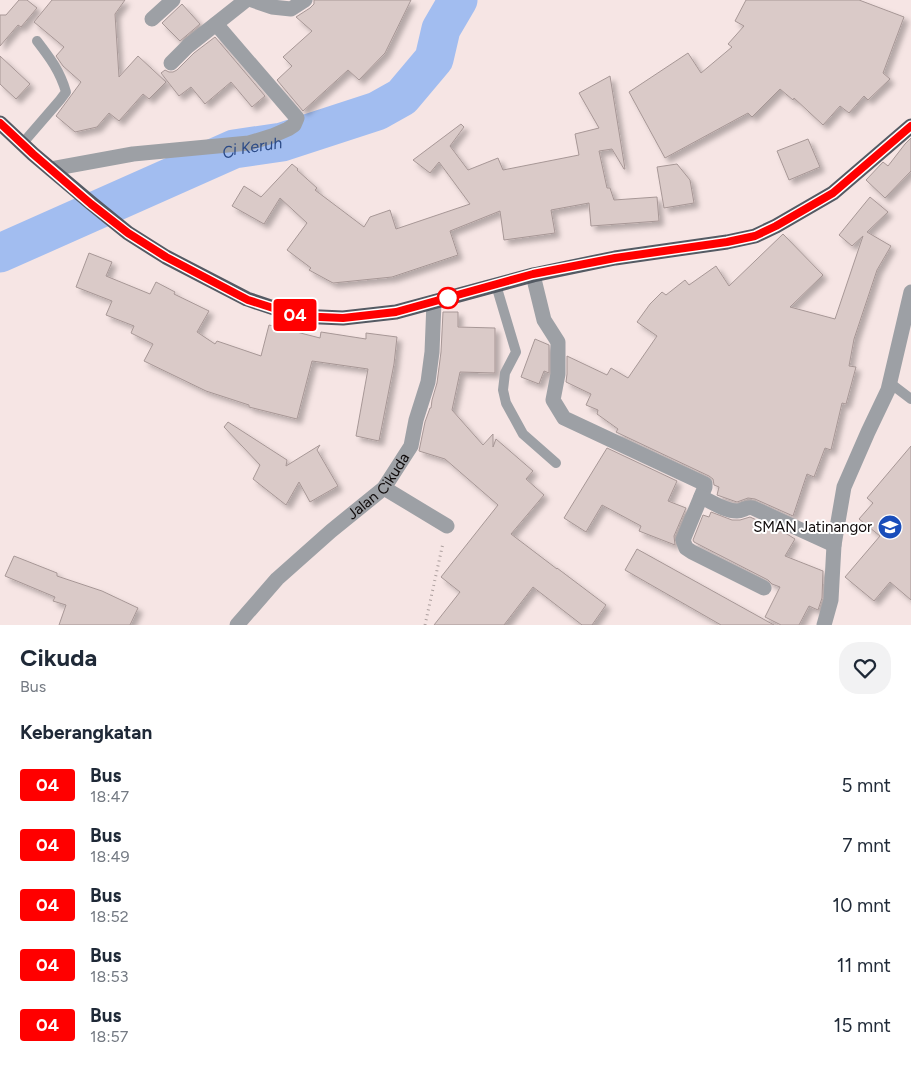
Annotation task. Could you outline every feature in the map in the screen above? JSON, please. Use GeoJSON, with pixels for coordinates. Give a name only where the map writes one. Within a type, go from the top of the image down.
{"type":"FeatureCollection","features":[{"type":"Feature","properties":{"kind":"highway"},"geometry":{"type":"LineString","coordinates":[[0,123],[12,139],[128,233],[166,257],[248,300],[298,316],[343,318],[396,312],[533,274],[615,258],[718,244],[755,236],[833,193],[911,126]]}},
{"type":"Feature","properties":{"kind":"street"},"geometry":{"type":"LineString","coordinates":[[152,19],[173,0]]}},
{"type":"Feature","properties":{"kind":"street"},"geometry":{"type":"LineString","coordinates":[[171,63],[188,46],[246,0]]}},
{"type":"Feature","properties":{"kind":"street"},"geometry":{"type":"LineString","coordinates":[[252,0],[272,7],[291,9],[305,0]]}},
{"type":"Feature","properties":{"kind":"street"},"geometry":{"type":"LineString","coordinates":[[55,172],[133,154],[250,143],[272,136],[294,125],[297,118],[216,24]]}},
{"type":"Feature","properties":{"kind":"street"},"geometry":{"type":"LineString","coordinates":[[533,274],[544,320],[558,342],[558,374],[553,400],[564,418],[705,484],[706,486],[683,540],[686,548],[764,588]]}},
{"type":"Feature","properties":{"kind":"street"},"geometry":{"type":"LineString","coordinates":[[824,625],[831,600],[834,545],[844,487],[888,390],[911,292]]}},
{"type":"Feature","properties":{"kind":"street","name":"Jalan Cikuda"},"geometry":{"type":"LineString","coordinates":[[237,625],[277,579],[331,531],[384,488],[411,446],[416,420],[428,382],[432,352],[434,302]]}},
{"type":"Feature","properties":{"kind":"street"},"geometry":{"type":"LineString","coordinates":[[384,488],[447,526]]}},
{"type":"Feature","properties":{"kind":"street"},"geometry":{"type":"LineString","coordinates":[[701,497],[738,511],[749,507],[753,508],[834,545]]}},
{"type":"Feature","properties":{"kind":"lane"},"geometry":{"type":"LineString","coordinates":[[12,139],[60,100],[66,92],[54,63],[37,41]]}},
{"type":"Feature","properties":{"kind":"lane"},"geometry":{"type":"LineString","coordinates":[[496,285],[516,352],[505,374],[504,390],[506,403],[524,434],[556,463]]}},
{"type":"Feature","properties":{"kind":"lane"},"geometry":{"type":"LineString","coordinates":[[890,382],[911,399]]}},
{"type":"Feature","properties":{"kind":"path"},"geometry":{"type":"LineString","coordinates":[[425,625],[447,526]]}},
{"type":"Feature","properties":{"kind":"building"},"geometry":{"type":"Polygon","coordinates":[[[19,0],[27,0],[37,8],[21,27],[18,25],[0,46],[0,15],[6,15],[19,0]]]}},
{"type":"Feature","properties":{"kind":"building"},"geometry":{"type":"Polygon","coordinates":[[[52,0],[125,0],[115,14],[119,77],[138,56],[166,82],[149,99],[143,94],[119,121],[109,113],[97,127],[75,132],[56,116],[81,82],[63,66],[56,56],[64,47],[34,22],[52,0]]]}},
{"type":"Feature","properties":{"kind":"building"},"geometry":{"type":"Polygon","coordinates":[[[314,0],[411,0],[385,53],[359,80],[348,70],[303,111],[277,80],[292,66],[283,57],[312,31],[296,17],[310,8],[314,4],[314,0]]]}},
{"type":"Feature","properties":{"kind":"building"},"geometry":{"type":"Polygon","coordinates":[[[746,0],[859,0],[904,17],[883,73],[890,79],[868,100],[864,96],[849,113],[840,106],[823,125],[794,98],[793,100],[780,89],[752,117],[748,113],[665,158],[629,92],[688,53],[701,73],[732,47],[728,44],[744,26],[735,21],[746,0]]]}},
{"type":"Feature","properties":{"kind":"building"},"geometry":{"type":"Polygon","coordinates":[[[182,4],[200,24],[180,41],[162,23],[182,4]]]}},
{"type":"Feature","properties":{"kind":"building"},"geometry":{"type":"Polygon","coordinates":[[[215,37],[265,96],[252,107],[231,82],[205,104],[191,87],[179,96],[161,73],[165,70],[173,72],[177,70],[194,53],[215,37]]]}},
{"type":"Feature","properties":{"kind":"building"},"geometry":{"type":"Polygon","coordinates":[[[0,56],[30,84],[16,99],[0,84],[0,56]]]}},
{"type":"Feature","properties":{"kind":"building"},"geometry":{"type":"Polygon","coordinates":[[[610,76],[625,169],[612,149],[599,151],[607,188],[610,188],[614,200],[657,197],[659,221],[591,226],[589,203],[551,210],[555,233],[504,240],[500,211],[450,231],[458,255],[392,277],[333,283],[309,270],[311,268],[287,250],[307,223],[280,198],[264,224],[232,206],[244,186],[261,197],[292,164],[317,188],[315,190],[364,227],[370,217],[390,210],[396,229],[470,204],[439,162],[430,173],[413,160],[461,124],[464,127],[450,146],[468,170],[498,158],[503,170],[579,155],[575,134],[599,128],[579,93],[610,76]]]}},
{"type":"Feature","properties":{"kind":"building"},"geometry":{"type":"Polygon","coordinates":[[[911,138],[911,171],[885,198],[866,180],[883,162],[888,166],[911,138]]]}},
{"type":"Feature","properties":{"kind":"building"},"geometry":{"type":"Polygon","coordinates":[[[808,139],[820,167],[789,180],[777,151],[808,139]]]}},
{"type":"Feature","properties":{"kind":"building"},"geometry":{"type":"Polygon","coordinates":[[[677,164],[690,180],[694,203],[664,208],[657,167],[677,164]]]}},
{"type":"Feature","properties":{"kind":"building"},"geometry":{"type":"Polygon","coordinates":[[[870,197],[888,212],[867,232],[891,246],[877,270],[854,339],[849,366],[856,367],[846,404],[842,403],[831,450],[825,448],[814,477],[807,474],[793,516],[755,499],[748,498],[737,502],[717,495],[719,487],[714,485],[713,479],[709,476],[616,432],[618,429],[597,414],[598,410],[586,405],[591,394],[566,382],[567,356],[607,375],[611,368],[628,378],[657,336],[637,322],[650,304],[662,292],[666,295],[685,280],[689,285],[716,266],[729,286],[783,234],[823,275],[790,307],[835,319],[863,236],[852,246],[839,235],[870,197]]]}},
{"type":"Feature","properties":{"kind":"building"},"geometry":{"type":"Polygon","coordinates":[[[89,253],[112,262],[106,276],[150,294],[156,282],[175,292],[174,294],[209,311],[197,332],[215,344],[217,341],[261,356],[269,325],[320,338],[321,332],[366,339],[366,333],[397,337],[394,364],[379,441],[356,436],[368,369],[312,361],[297,419],[249,407],[249,405],[206,391],[144,361],[153,344],[131,333],[134,326],[106,315],[112,301],[76,287],[89,253]]]}},
{"type":"Feature","properties":{"kind":"building"},"geometry":{"type":"Polygon","coordinates":[[[443,312],[458,312],[458,327],[495,328],[495,373],[460,372],[452,410],[483,445],[493,434],[493,447],[496,439],[533,471],[526,479],[544,495],[511,534],[606,605],[592,625],[582,625],[533,587],[504,625],[434,625],[460,592],[441,577],[498,505],[445,459],[419,451],[425,422],[431,408],[437,383],[443,312]]]}},
{"type":"Feature","properties":{"kind":"building"},"geometry":{"type":"Polygon","coordinates":[[[535,339],[549,345],[549,373],[544,371],[539,384],[521,377],[535,339]]]}},
{"type":"Feature","properties":{"kind":"building"},"geometry":{"type":"Polygon","coordinates":[[[228,422],[287,460],[286,466],[320,445],[317,450],[338,486],[310,502],[299,482],[286,505],[253,479],[260,465],[224,427],[228,422]]]}},
{"type":"Feature","properties":{"kind":"building","name":"SMAN Jatinangor"},"geometry":{"type":"Polygon","coordinates":[[[911,446],[911,600],[890,582],[874,601],[845,577],[880,536],[859,519],[873,503],[867,498],[911,446]]]}},
{"type":"Feature","properties":{"kind":"building"},"geometry":{"type":"Polygon","coordinates":[[[607,448],[677,481],[668,501],[686,508],[674,536],[675,545],[639,531],[641,526],[602,505],[586,532],[564,518],[607,448]]]}},
{"type":"Feature","properties":{"kind":"building"},"geometry":{"type":"Polygon","coordinates":[[[711,512],[732,520],[750,517],[795,539],[785,556],[823,571],[822,598],[818,610],[809,606],[799,625],[781,625],[765,617],[780,587],[694,542],[693,540],[703,515],[709,517],[711,512]]]}},
{"type":"Feature","properties":{"kind":"building"},"geometry":{"type":"Polygon","coordinates":[[[637,549],[774,625],[721,625],[625,570],[637,549]]]}},
{"type":"Feature","properties":{"kind":"building"},"geometry":{"type":"Polygon","coordinates":[[[14,556],[57,573],[57,576],[102,591],[138,608],[130,625],[59,625],[66,605],[53,601],[55,597],[5,576],[14,556]]]}},
{"type":"Feature","properties":{"kind":"waterway","name":"Ci Keruh"},"geometry":{"type":"LineString","coordinates":[[0,253],[234,149],[282,142],[377,111],[402,97],[434,59],[441,29],[458,0]]}},
{"type":"Feature","properties":{"kind":"bus line","name":"04"},"geometry":{"type":"LineString","coordinates":[[0,123],[91,204],[128,233],[166,257],[248,300],[298,316],[343,318],[396,312],[533,274],[615,258],[670,251],[755,236],[833,193],[911,126]]}},
{"type":"Feature","properties":{"kind":"place","name":"SMAN Jatinangor"},"geometry":{"type":"Point","coordinates":[890,527]}}]}
